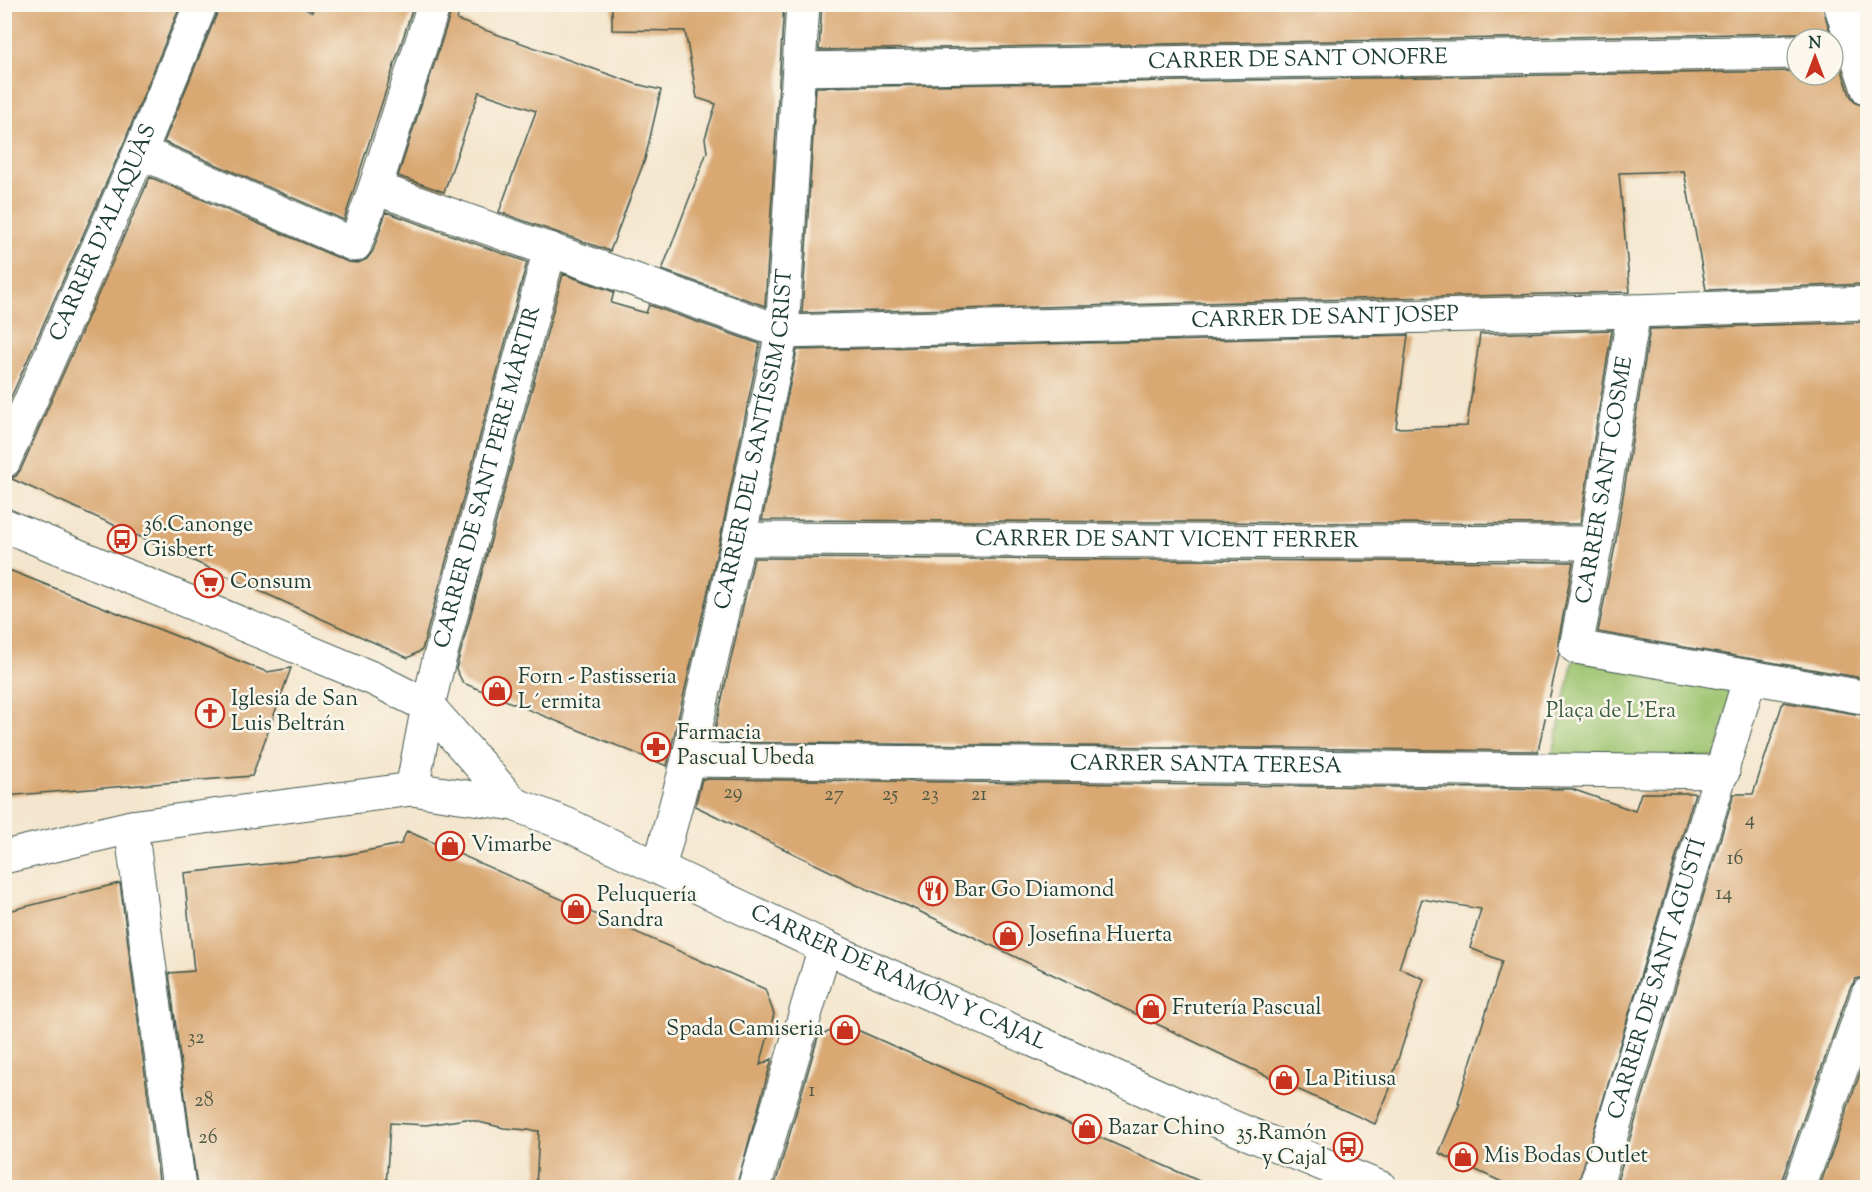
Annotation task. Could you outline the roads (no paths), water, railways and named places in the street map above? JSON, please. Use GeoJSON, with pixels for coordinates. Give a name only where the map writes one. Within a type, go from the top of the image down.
{"type":"FeatureCollection","features":[{"type":"Feature","properties":{"kind":"street","name":"CARRER D'ALAQUÀS"},"geometry":{"type":"LineString","coordinates":[[4,461],[140,152],[201,4]]}},
{"type":"Feature","properties":{"kind":"street"},"geometry":{"type":"LineString","coordinates":[[140,152],[355,245],[434,4]]}},
{"type":"Feature","properties":{"kind":"street","name":"CARRER DEL SANTÍSSIM CRIST"},"geometry":{"type":"LineString","coordinates":[[659,868],[688,760],[739,539],[782,332],[803,4]]}},
{"type":"Feature","properties":{"kind":"street"},"geometry":{"type":"LineString","coordinates":[[1840,4],[1842,27]]}},
{"type":"Feature","properties":{"kind":"street","name":"CARRER DE SANT ONOFRE"},"geometry":{"type":"LineString","coordinates":[[800,69],[1785,52]]}},
{"type":"Feature","properties":{"kind":"street"},"geometry":{"type":"LineString","coordinates":[[1845,53],[1868,89]]}},
{"type":"Feature","properties":{"kind":"street"},"geometry":{"type":"LineString","coordinates":[[375,188],[782,332]]}},
{"type":"Feature","properties":{"kind":"street","name":"CARRER DE SANT PERE MÀRTIR"},"geometry":{"type":"LineString","coordinates":[[412,789],[428,706],[550,249]]}},
{"type":"Feature","properties":{"kind":"street","name":"CARRER DE SANT JOSEP"},"geometry":{"type":"LineString","coordinates":[[782,332],[1634,312],[1868,303]]}},
{"type":"Feature","properties":{"kind":"street","name":"CARRER SANT COSME"},"geometry":{"type":"LineString","coordinates":[[1634,312],[1596,543],[1576,647],[1750,677]]}},
{"type":"Feature","properties":{"kind":"street"},"geometry":{"type":"LineString","coordinates":[[4,525],[374,679],[428,706],[514,804]]}},
{"type":"Feature","properties":{"kind":"street","name":"CARRER DE SANT VICENT FERRER"},"geometry":{"type":"LineString","coordinates":[[739,539],[1596,543]]}},
{"type":"Feature","properties":{"kind":"street"},"geometry":{"type":"LineString","coordinates":[[1750,677],[1868,698]]}},
{"type":"Feature","properties":{"kind":"street","name":"CARRER DE SANT AGUSTÍ"},"geometry":{"type":"LineString","coordinates":[[1595,1188],[1750,677]]}},
{"type":"Feature","properties":{"kind":"street","name":"CARRER SANTA TERESA"},"geometry":{"type":"LineString","coordinates":[[688,760],[1723,772]]}},
{"type":"Feature","properties":{"kind":"street","name":"CARRER DE RAMÓN Y CAJAL"},"geometry":{"type":"LineString","coordinates":[[4,857],[131,827],[412,789],[514,804],[568,825],[825,947],[1174,1103],[1336,1179],[1381,1188]]}},
{"type":"Feature","properties":{"kind":"street"},"geometry":{"type":"LineString","coordinates":[[131,827],[179,1188]]}},
{"type":"Feature","properties":{"kind":"street"},"geometry":{"type":"LineString","coordinates":[[754,1188],[825,947]]}},
{"type":"Feature","properties":{"kind":"street"},"geometry":{"type":"LineString","coordinates":[[1799,1188],[1868,994]]}},
{"type":"Feature","properties":{"kind":"place","name":"36.Canonge Gisbert"},"geometry":{"type":"Point","coordinates":[122,539]}},
{"type":"Feature","properties":{"kind":"place","name":"Consum"},"geometry":{"type":"Point","coordinates":[209,583]}},
{"type":"Feature","properties":{"kind":"place","name":"Forn - Pastisseria L´ermita"},"geometry":{"type":"Point","coordinates":[497,691]}},
{"type":"Feature","properties":{"kind":"place","name":"Iglesia de San Luis Beltrán"},"geometry":{"type":"Point","coordinates":[210,713]}},
{"type":"Feature","properties":{"kind":"place","name":"Farmacia Pascual Ubeda"},"geometry":{"type":"Point","coordinates":[656,747]}},
{"type":"Feature","properties":{"kind":"place","name":"Vimarbe"},"geometry":{"type":"Point","coordinates":[450,846]}},
{"type":"Feature","properties":{"kind":"place","name":"Bar Go Diamond"},"geometry":{"type":"Point","coordinates":[933,891]}},
{"type":"Feature","properties":{"kind":"place","name":"Peluquería Sandra"},"geometry":{"type":"Point","coordinates":[576,909]}},
{"type":"Feature","properties":{"kind":"place","name":"Josefina Huerta"},"geometry":{"type":"Point","coordinates":[1008,936]}},
{"type":"Feature","properties":{"kind":"place","name":"Frutería Pascual"},"geometry":{"type":"Point","coordinates":[1151,1009]}},
{"type":"Feature","properties":{"kind":"place","name":"Spada Camiseria"},"geometry":{"type":"Point","coordinates":[845,1030]}},
{"type":"Feature","properties":{"kind":"place","name":"La Pitiusa"},"geometry":{"type":"Point","coordinates":[1284,1080]}},
{"type":"Feature","properties":{"kind":"place","name":"Bazar Chino"},"geometry":{"type":"Point","coordinates":[1087,1129]}},
{"type":"Feature","properties":{"kind":"place","name":"35.Ramón y Cajal"},"geometry":{"type":"Point","coordinates":[1348,1147]}},
{"type":"Feature","properties":{"kind":"place","name":"Mis Bodas Outlet"},"geometry":{"type":"Point","coordinates":[1463,1157]}},
{"type":"Feature","properties":{"kind":"park label","name":"Plaça de L'Era"},"geometry":{"type":"Point","coordinates":[1611,712]}}]}
